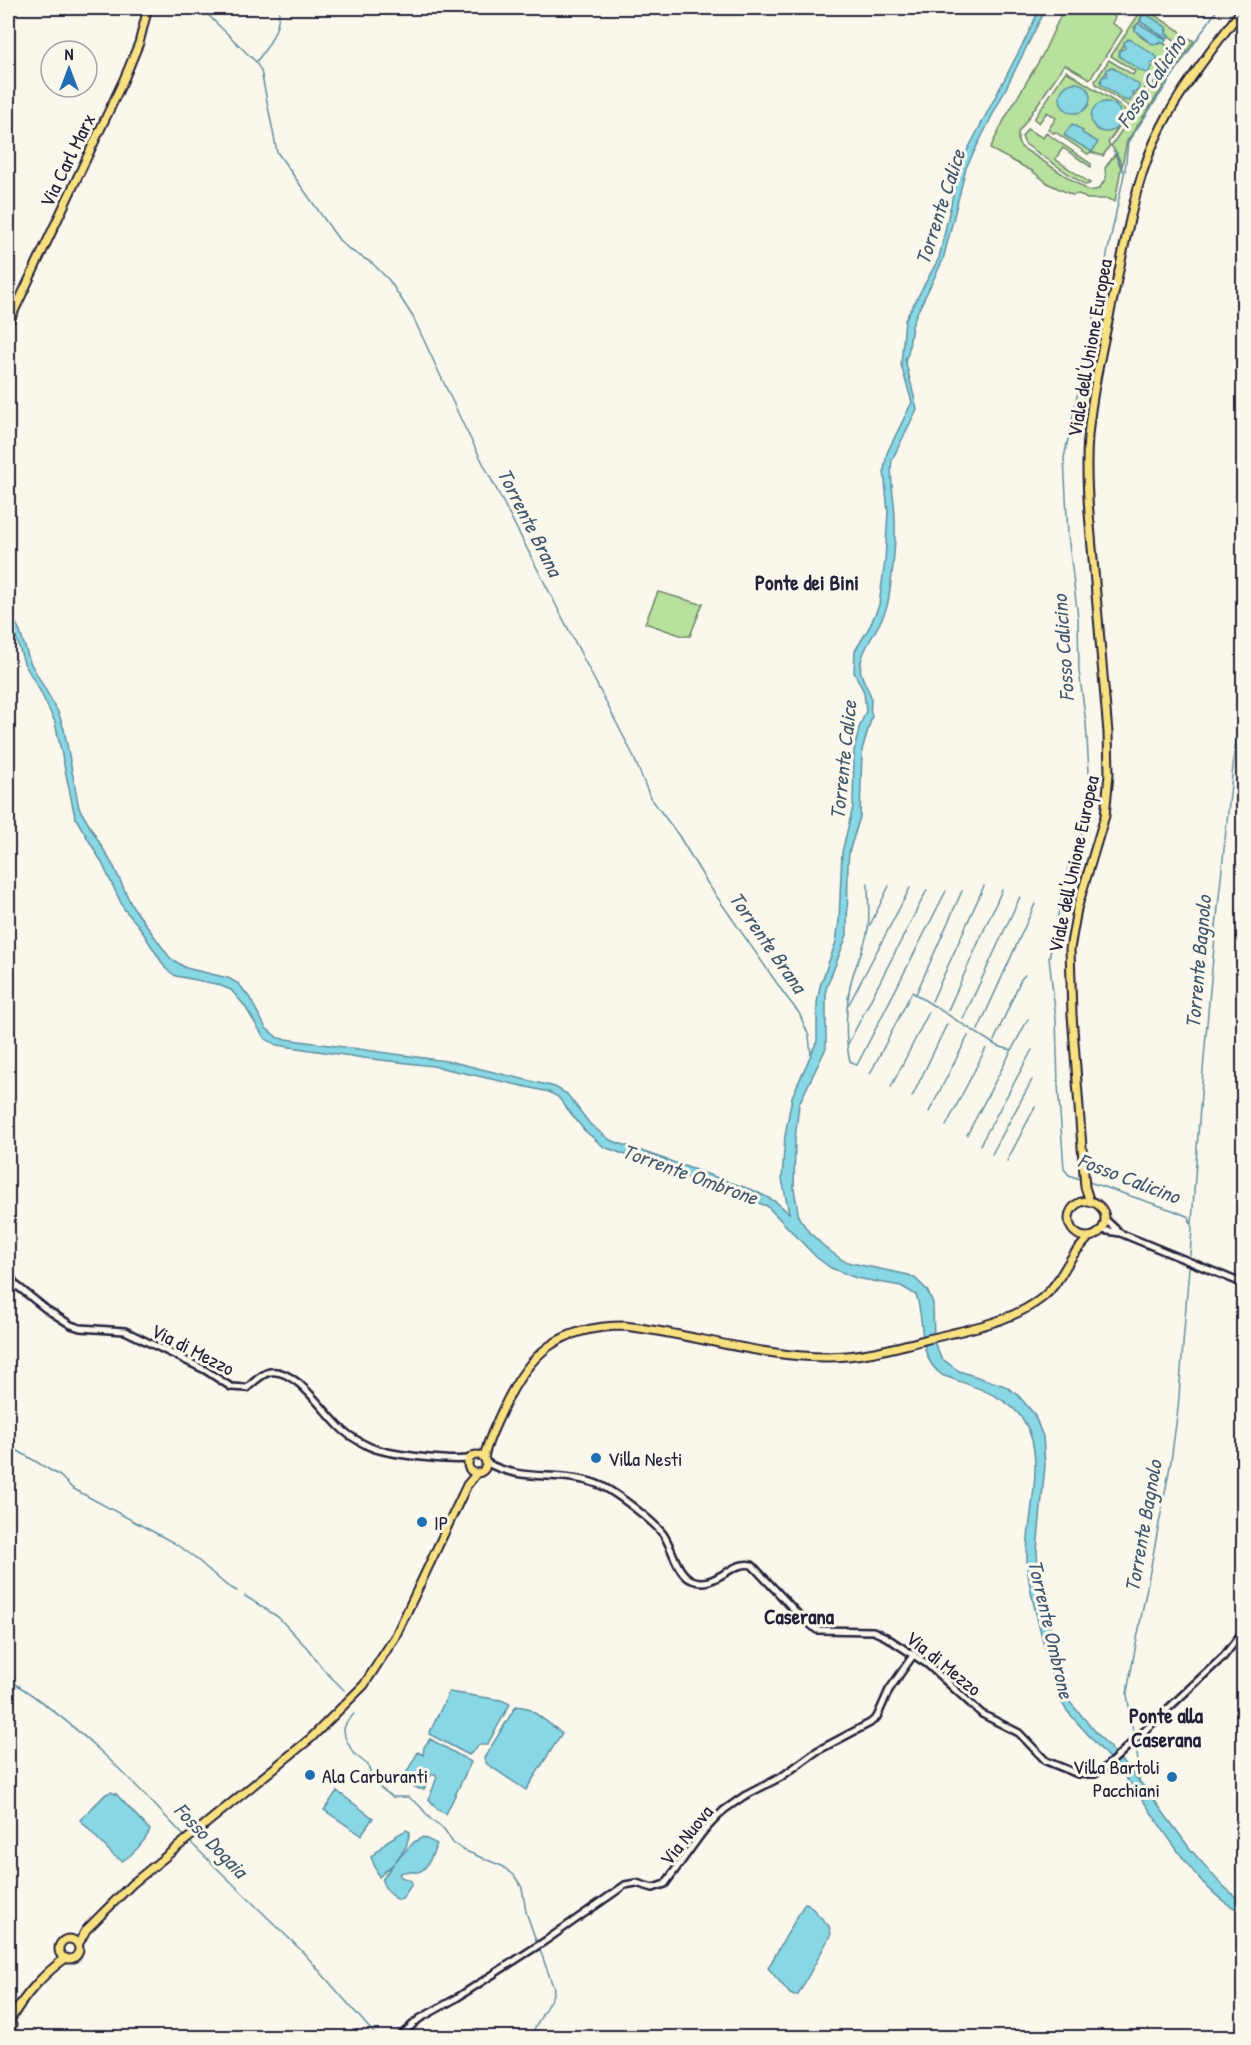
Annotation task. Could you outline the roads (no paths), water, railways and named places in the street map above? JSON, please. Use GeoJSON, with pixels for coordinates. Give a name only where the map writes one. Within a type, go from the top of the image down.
{"type":"FeatureCollection","features":[{"type":"Feature","properties":{"kind":"main road","name":"Via Carl Marx"},"geometry":{"type":"LineString","coordinates":[[8,324],[125,77],[139,43],[148,8]]}},
{"type":"Feature","properties":{"kind":"main road","name":"Viale dell'Unione Europea"},"geometry":{"type":"LineString","coordinates":[[1105,1219],[1100,1206],[1090,1202],[1085,1187],[1069,965],[1074,924],[1101,830],[1109,788],[1109,757],[1088,498],[1088,436],[1096,382],[1132,209],[1148,157],[1162,127],[1194,76],[1243,8]]}},
{"type":"Feature","properties":{"kind":"main road","name":"Viale dell'Unione Europea"},"geometry":{"type":"LineString","coordinates":[[1074,1255],[1076,1233],[1070,1224],[1070,1215],[1074,1207],[1082,1202],[1085,1187]]}},
{"type":"Feature","properties":{"kind":"main road"},"geometry":{"type":"LineString","coordinates":[[1082,1202],[1090,1202]]}},
{"type":"Feature","properties":{"kind":"main road"},"geometry":{"type":"LineString","coordinates":[[1102,1230],[1105,1219]]}},
{"type":"Feature","properties":{"kind":"main road","name":"Viale dell'Unione Europea"},"geometry":{"type":"LineString","coordinates":[[487,1443],[514,1384],[530,1363],[557,1341],[583,1330],[626,1326],[778,1352],[818,1357],[848,1356],[962,1331],[1007,1318],[1034,1304],[1059,1281],[1074,1255],[1089,1237],[1102,1230]]}},
{"type":"Feature","properties":{"kind":"main road"},"geometry":{"type":"LineString","coordinates":[[1076,1233],[1089,1237]]}},
{"type":"Feature","properties":{"kind":"main road"},"geometry":{"type":"LineString","coordinates":[[467,1485],[469,1465],[487,1443]]}},
{"type":"Feature","properties":{"kind":"main road"},"geometry":{"type":"LineString","coordinates":[[53,1967],[62,1942],[86,1930],[132,1884],[311,1738],[364,1685],[395,1637],[467,1485],[483,1466],[487,1443]]}},
{"type":"Feature","properties":{"kind":"main road"},"geometry":{"type":"LineString","coordinates":[[476,1455],[483,1466]]}},
{"type":"Feature","properties":{"kind":"main road"},"geometry":{"type":"LineString","coordinates":[[469,1465],[483,1466]]}},
{"type":"Feature","properties":{"kind":"main road"},"geometry":{"type":"LineString","coordinates":[[8,2032],[12,2025],[9,2015],[53,1967],[66,1958],[77,1955],[78,1945],[86,1930]]}},
{"type":"Feature","properties":{"kind":"main road"},"geometry":{"type":"LineString","coordinates":[[71,1939],[78,1945]]}},
{"type":"Feature","properties":{"kind":"main road"},"geometry":{"type":"LineString","coordinates":[[60,1952],[66,1958]]}},
{"type":"Feature","properties":{"kind":"street"},"geometry":{"type":"LineString","coordinates":[[1105,1219],[1120,1233]]}},
{"type":"Feature","properties":{"kind":"street"},"geometry":{"type":"LineString","coordinates":[[1102,1230],[1120,1233],[1244,1284]]}},
{"type":"Feature","properties":{"kind":"street","name":"Via di Mezzo"},"geometry":{"type":"LineString","coordinates":[[8,1273],[16,1286],[71,1325],[80,1328],[125,1331],[205,1370],[231,1387],[247,1388],[273,1371],[287,1375],[306,1389],[344,1431],[369,1446],[388,1452],[459,1460],[469,1465]]}},
{"type":"Feature","properties":{"kind":"street","name":"Via di Mezzo"},"geometry":{"type":"LineString","coordinates":[[483,1466],[529,1475],[587,1480],[602,1486],[657,1528],[666,1540],[682,1572],[692,1580],[709,1581],[741,1565],[752,1565],[798,1614],[817,1629],[873,1631],[914,1654],[982,1714],[1019,1734],[1046,1761],[1070,1772],[1095,1774],[1106,1767],[1224,1656],[1244,1629]]}},
{"type":"Feature","properties":{"kind":"street","name":"Via Nuova"},"geometry":{"type":"LineString","coordinates":[[398,2037],[419,2019],[455,1999],[625,1885],[636,1883],[653,1888],[665,1884],[702,1833],[724,1810],[781,1777],[817,1751],[877,1717],[889,1690],[914,1654]]}},
{"type":"Feature","properties":{"kind":"water","name":"Torrente Ombrone"},"geometry":{"type":"Polygon","coordinates":[[[1040,8],[1046,8],[966,168],[943,260],[916,315],[905,359],[917,409],[892,460],[895,539],[888,602],[866,647],[861,665],[861,673],[871,697],[872,716],[862,750],[860,817],[849,852],[847,935],[826,989],[826,1048],[799,1104],[795,1139],[794,1189],[799,1218],[809,1232],[827,1249],[844,1261],[909,1275],[927,1290],[933,1303],[934,1342],[941,1358],[959,1371],[1005,1386],[1018,1395],[1034,1414],[1043,1437],[1045,1465],[1037,1551],[1039,1578],[1067,1699],[1146,1789],[1191,1850],[1220,1883],[1243,1901],[1243,1911],[1228,1904],[1198,1877],[1134,1788],[1067,1711],[1059,1698],[1032,1598],[1029,1577],[1027,1556],[1035,1469],[1031,1435],[1024,1421],[1008,1404],[987,1392],[942,1375],[934,1367],[925,1349],[916,1295],[901,1286],[856,1278],[831,1268],[816,1257],[767,1206],[604,1147],[584,1130],[558,1097],[549,1092],[433,1066],[277,1045],[265,1039],[244,1005],[231,990],[216,984],[176,976],[166,969],[138,925],[124,909],[101,861],[75,817],[55,722],[24,663],[8,619],[8,607],[19,629],[30,662],[58,712],[64,729],[79,808],[114,867],[131,904],[170,958],[186,968],[228,978],[239,984],[266,1028],[278,1038],[453,1062],[555,1087],[567,1094],[590,1124],[610,1140],[755,1191],[776,1202],[789,1213],[782,1179],[785,1136],[792,1097],[817,1041],[817,1003],[820,986],[836,942],[842,852],[853,807],[854,751],[859,728],[866,711],[864,692],[854,672],[855,651],[879,605],[888,512],[884,470],[887,453],[912,402],[901,365],[905,320],[939,258],[957,177],[966,153],[1040,8]]]}},
{"type":"Feature","properties":{"kind":"water"},"geometry":{"type":"Polygon","coordinates":[[[1146,14],[1166,27],[1166,34],[1169,36],[1167,39],[1141,22],[1141,17],[1146,14]]]}},
{"type":"Feature","properties":{"kind":"water"},"geometry":{"type":"Polygon","coordinates":[[[1137,24],[1166,40],[1164,44],[1161,42],[1154,45],[1135,31],[1137,24]]]}},
{"type":"Feature","properties":{"kind":"water"},"geometry":{"type":"Polygon","coordinates":[[[1130,39],[1157,57],[1156,62],[1150,64],[1151,68],[1148,73],[1141,71],[1119,56],[1119,51],[1125,48],[1124,42],[1130,39]]]}},
{"type":"Feature","properties":{"kind":"water"},"geometry":{"type":"Polygon","coordinates":[[[1112,67],[1139,85],[1138,91],[1132,92],[1133,96],[1130,101],[1124,100],[1101,84],[1102,77],[1107,76],[1107,69],[1112,67]]]}},
{"type":"Feature","properties":{"kind":"water"},"geometry":{"type":"Polygon","coordinates":[[[1075,83],[1081,84],[1089,92],[1089,104],[1081,112],[1075,113],[1069,112],[1061,104],[1060,98],[1061,92],[1069,84],[1075,83]]]}},
{"type":"Feature","properties":{"kind":"water"},"geometry":{"type":"Polygon","coordinates":[[[1106,102],[1112,103],[1120,111],[1120,123],[1112,131],[1106,132],[1100,131],[1092,123],[1091,117],[1092,111],[1100,103],[1106,102]]]}},
{"type":"Feature","properties":{"kind":"water"},"geometry":{"type":"Polygon","coordinates":[[[1072,124],[1098,142],[1092,152],[1064,135],[1072,124]]]}},
{"type":"Feature","properties":{"kind":"water"},"geometry":{"type":"Polygon","coordinates":[[[449,1692],[501,1700],[510,1704],[487,1745],[479,1745],[469,1755],[429,1734],[449,1692]]]}},
{"type":"Feature","properties":{"kind":"water"},"geometry":{"type":"Polygon","coordinates":[[[516,1706],[528,1708],[562,1733],[526,1790],[487,1764],[484,1758],[516,1706]]]}},
{"type":"Feature","properties":{"kind":"water"},"geometry":{"type":"Polygon","coordinates":[[[430,1739],[471,1762],[446,1814],[438,1810],[429,1799],[437,1777],[435,1774],[432,1774],[424,1789],[403,1781],[418,1752],[423,1755],[424,1747],[430,1739]]]}},
{"type":"Feature","properties":{"kind":"water"},"geometry":{"type":"Polygon","coordinates":[[[337,1791],[373,1818],[361,1835],[324,1810],[337,1791]]]}},
{"type":"Feature","properties":{"kind":"water"},"geometry":{"type":"Polygon","coordinates":[[[111,1792],[116,1794],[150,1830],[138,1847],[122,1861],[113,1855],[80,1820],[106,1794],[111,1792]]]}},
{"type":"Feature","properties":{"kind":"water"},"geometry":{"type":"Polygon","coordinates":[[[406,1830],[410,1832],[406,1847],[395,1862],[414,1842],[423,1837],[437,1844],[422,1871],[399,1874],[412,1884],[399,1900],[388,1892],[382,1880],[394,1863],[379,1877],[371,1857],[387,1841],[406,1830]]]}},
{"type":"Feature","properties":{"kind":"water"},"geometry":{"type":"Polygon","coordinates":[[[805,1903],[829,1926],[831,1934],[798,1995],[794,1996],[768,1968],[805,1903]]]}},
{"type":"Feature","properties":{"kind":"waterway","name":"Torrente Brana"},"geometry":{"type":"LineString","coordinates":[[201,8],[256,62],[261,71],[277,152],[339,240],[350,250],[372,263],[389,280],[413,317],[465,428],[632,753],[650,797],[799,1013],[809,1036],[811,1055]]}},
{"type":"Feature","properties":{"kind":"waterway"},"geometry":{"type":"LineString","coordinates":[[257,61],[276,30],[279,8]]}},
{"type":"Feature","properties":{"kind":"waterway","name":"Fosso Calicino"},"geometry":{"type":"LineString","coordinates":[[1082,1180],[1069,1175],[1064,1169],[1056,1019],[1049,958],[1069,863],[1088,819],[1090,788],[1086,723],[1079,671],[1078,618],[1068,535],[1064,458],[1125,170],[1128,142],[1218,8]]}},
{"type":"Feature","properties":{"kind":"waterway"},"geometry":{"type":"LineString","coordinates":[[1113,151],[1123,171]]}},
{"type":"Feature","properties":{"kind":"waterway","name":"Torrente Bagnolo"},"geometry":{"type":"LineString","coordinates":[[1192,1224],[1214,948],[1244,672]]}},
{"type":"Feature","properties":{"kind":"waterway"},"geometry":{"type":"LineString","coordinates":[[868,883],[868,929],[852,978],[847,1008],[848,1052],[850,1061],[857,1065],[946,891]]}},
{"type":"Feature","properties":{"kind":"waterway"},"geometry":{"type":"LineString","coordinates":[[870,925],[889,886]]}},
{"type":"Feature","properties":{"kind":"waterway"},"geometry":{"type":"LineString","coordinates":[[932,1001],[984,886]]}},
{"type":"Feature","properties":{"kind":"waterway"},"geometry":{"type":"LineString","coordinates":[[849,1004],[910,888]]}},
{"type":"Feature","properties":{"kind":"waterway"},"geometry":{"type":"LineString","coordinates":[[848,1044],[927,890]]}},
{"type":"Feature","properties":{"kind":"waterway"},"geometry":{"type":"LineString","coordinates":[[948,1010],[1002,890]]}},
{"type":"Feature","properties":{"kind":"waterway"},"geometry":{"type":"LineString","coordinates":[[916,994],[962,891]]}},
{"type":"Feature","properties":{"kind":"waterway"},"geometry":{"type":"LineString","coordinates":[[963,1019],[1020,897]]}},
{"type":"Feature","properties":{"kind":"waterway"},"geometry":{"type":"LineString","coordinates":[[978,1030],[1035,904]]}},
{"type":"Feature","properties":{"kind":"waterway"},"geometry":{"type":"LineString","coordinates":[[994,1041],[1021,979],[1025,975]]}},
{"type":"Feature","properties":{"kind":"waterway"},"geometry":{"type":"LineString","coordinates":[[870,1074],[912,992],[997,1046],[1012,1050]]}},
{"type":"Feature","properties":{"kind":"waterway"},"geometry":{"type":"LineString","coordinates":[[891,1087],[929,1012]]}},
{"type":"Feature","properties":{"kind":"waterway"},"geometry":{"type":"LineString","coordinates":[[967,1135],[1028,1019]]}},
{"type":"Feature","properties":{"kind":"waterway"},"geometry":{"type":"LineString","coordinates":[[912,1097],[947,1024]]}},
{"type":"Feature","properties":{"kind":"waterway"},"geometry":{"type":"LineString","coordinates":[[929,1112],[968,1036]]}},
{"type":"Feature","properties":{"kind":"waterway"},"geometry":{"type":"LineString","coordinates":[[946,1126],[986,1048]]}},
{"type":"Feature","properties":{"kind":"waterway"},"geometry":{"type":"LineString","coordinates":[[980,1145],[1032,1050]]}},
{"type":"Feature","properties":{"kind":"waterway"},"geometry":{"type":"LineString","coordinates":[[992,1154],[1032,1080]]}},
{"type":"Feature","properties":{"kind":"waterway"},"geometry":{"type":"LineString","coordinates":[[1007,1161],[1035,1107]]}},
{"type":"Feature","properties":{"kind":"waterway","name":"Fosso Calicino"},"geometry":{"type":"LineString","coordinates":[[1086,1181],[1189,1217],[1192,1228]]}},
{"type":"Feature","properties":{"kind":"waterway","name":"Torrente Bagnolo"},"geometry":{"type":"LineString","coordinates":[[1190,1255],[1192,1229]]}},
{"type":"Feature","properties":{"kind":"waterway","name":"Torrente Bagnolo"},"geometry":{"type":"LineString","coordinates":[[1134,1738],[1127,1694],[1171,1461],[1178,1409],[1189,1267]]}},
{"type":"Feature","properties":{"kind":"waterway"},"geometry":{"type":"LineString","coordinates":[[8,1315],[15,1291]]}},
{"type":"Feature","properties":{"kind":"waterway"},"geometry":{"type":"LineString","coordinates":[[8,1396],[8,1403]]}},
{"type":"Feature","properties":{"kind":"waterway"},"geometry":{"type":"LineString","coordinates":[[8,1445],[60,1476],[72,1488],[174,1543],[193,1556],[226,1585],[237,1591]]}},
{"type":"Feature","properties":{"kind":"waterway"},"geometry":{"type":"LineString","coordinates":[[245,1596],[278,1617],[344,1690]]}},
{"type":"Feature","properties":{"kind":"waterway","name":"Fosso Dogaia"},"geometry":{"type":"LineString","coordinates":[[8,1679],[33,1695],[79,1732],[123,1773],[185,1837]]}},
{"type":"Feature","properties":{"kind":"waterway"},"geometry":{"type":"LineString","coordinates":[[354,1714],[346,1723],[345,1737],[353,1753],[368,1765],[373,1782],[392,1797],[408,1797],[419,1805],[432,1821],[444,1829],[453,1843],[463,1850],[502,1866],[514,1875],[522,1888],[526,1912],[537,1943]]}},
{"type":"Feature","properties":{"kind":"waterway","name":"Torrente Bagnolo"},"geometry":{"type":"LineString","coordinates":[[1135,1742],[1140,1773],[1139,1782]]}},
{"type":"Feature","properties":{"kind":"waterway","name":"Fosso Dogaia"},"geometry":{"type":"LineString","coordinates":[[189,1841],[302,1951],[378,2038]]}},
{"type":"Feature","properties":{"kind":"waterway"},"geometry":{"type":"LineString","coordinates":[[529,2038],[552,1997],[554,1989],[539,1947]]}},
{"type":"Feature","properties":{"kind":"place","name":"Villa Nesti"},"geometry":{"type":"Point","coordinates":[596,1458]}},
{"type":"Feature","properties":{"kind":"place","name":"IP"},"geometry":{"type":"Point","coordinates":[422,1522]}},
{"type":"Feature","properties":{"kind":"place","name":"Ala Carburanti"},"geometry":{"type":"Point","coordinates":[310,1775]}},
{"type":"Feature","properties":{"kind":"place","name":"Villa Bartoli Pacchiani"},"geometry":{"type":"Point","coordinates":[1172,1777]}},
{"type":"Feature","properties":{"kind":"district","name":"Ponte dei Bini"},"geometry":{"type":"Point","coordinates":[807,582]}},
{"type":"Feature","properties":{"kind":"district","name":"Caserana"},"geometry":{"type":"Point","coordinates":[799,1616]}},
{"type":"Feature","properties":{"kind":"district","name":"Ponte alla Caserana"},"geometry":{"type":"Point","coordinates":[1166,1727]}},
{"type":"Feature","properties":{"kind":"water label","name":"Torrente Calice"},"geometry":{"type":"Point","coordinates":[940,207]}},
{"type":"Feature","properties":{"kind":"water label","name":"Torrente Calice"},"geometry":{"type":"Point","coordinates":[843,760]}}]}
